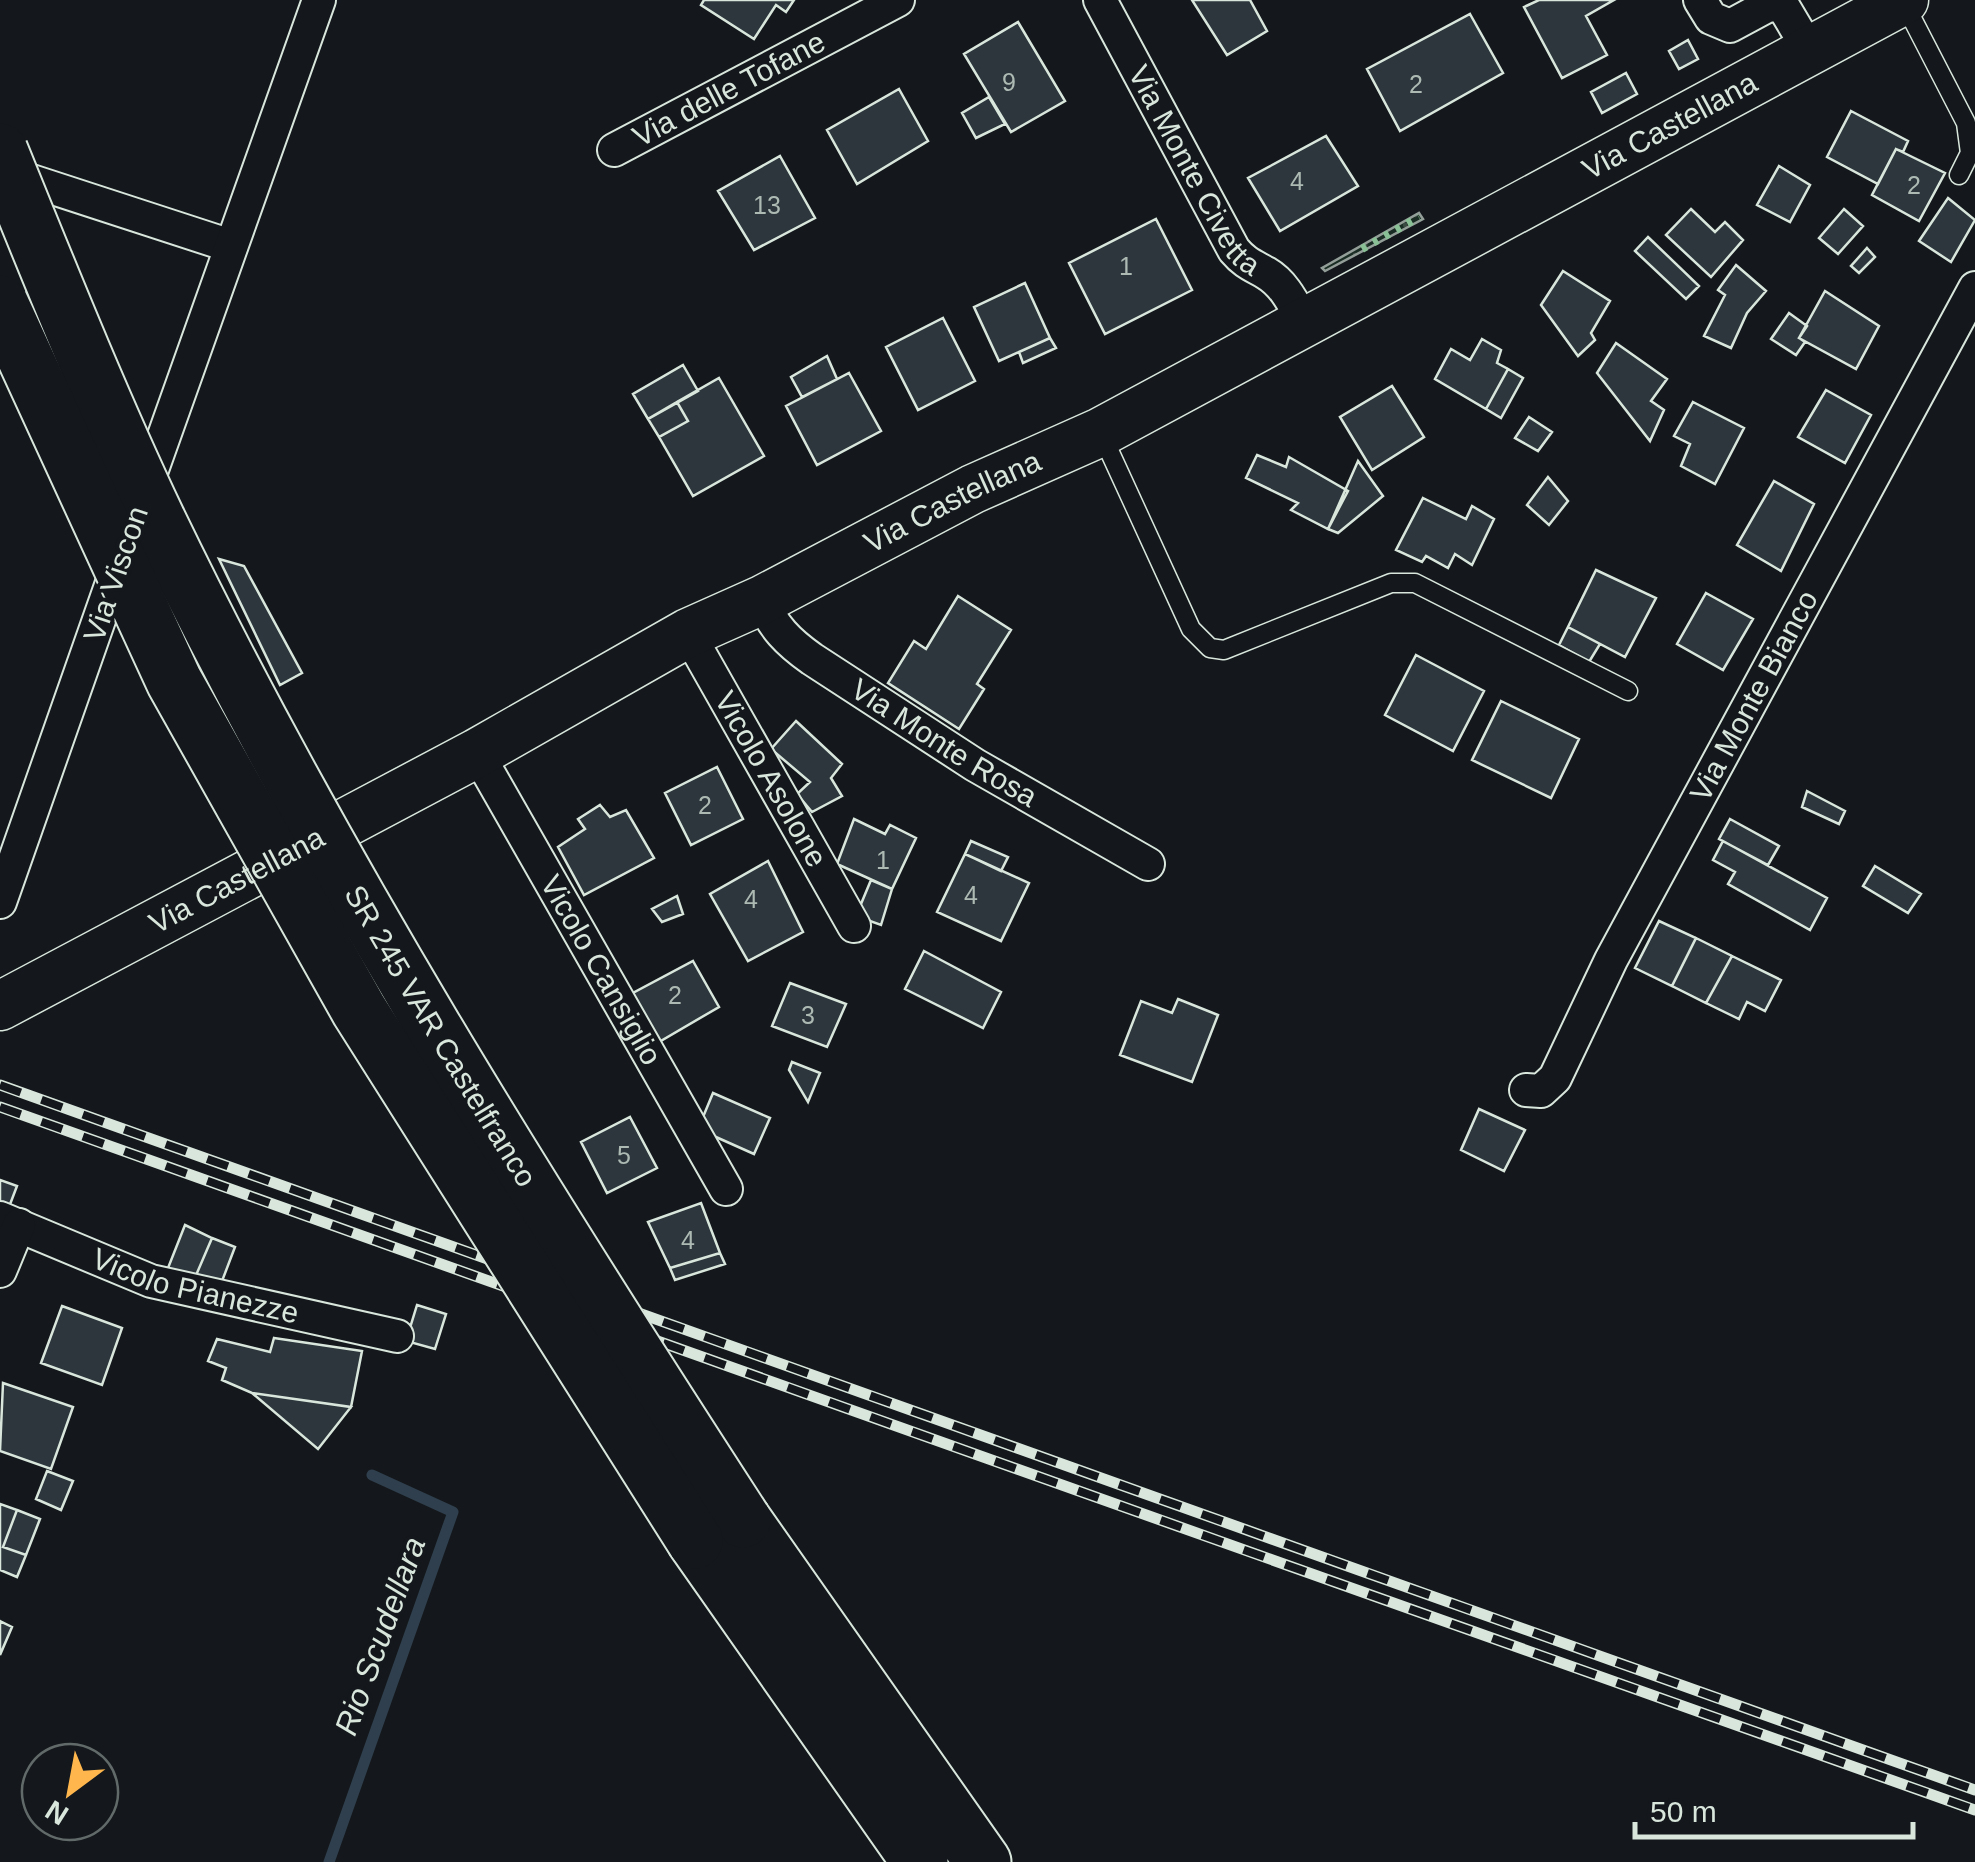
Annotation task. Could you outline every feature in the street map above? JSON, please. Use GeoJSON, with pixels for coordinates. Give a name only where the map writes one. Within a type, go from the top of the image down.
{"type":"FeatureCollection","features":[{"type":"Feature","properties":{"kind":"highway","name":"SR 245 VAR Castelfranco"},"geometry":{"type":"LineString","coordinates":[[0,151],[157,518],[258,713],[417,999],[744,1520],[983,1862]]}},
{"type":"Feature","properties":{"kind":"highway","name":"SR 245 VAR Castelfranco"},"geometry":{"type":"LineString","coordinates":[[0,303],[174,680],[359,1010],[695,1541],[920,1862]]}},
{"type":"Feature","properties":{"kind":"street","name":"Via Viscon"},"geometry":{"type":"LineString","coordinates":[[0,902],[319,0]]}},
{"type":"Feature","properties":{"kind":"street","name":"Via delle Tofane"},"geometry":{"type":"LineString","coordinates":[[614,150],[898,0]]}},
{"type":"Feature","properties":{"kind":"street","name":"Via Monte Civetta"},"geometry":{"type":"LineString","coordinates":[[1100,0],[1234,250],[1247,266],[1268,274],[1287,292],[1305,324]]}},
{"type":"Feature","properties":{"kind":"street"},"geometry":{"type":"LineString","coordinates":[[1700,0],[1711,18],[1730,26],[1777,2],[1788,11],[1809,50]]}},
{"type":"Feature","properties":{"kind":"street","name":"Via Castellana"},"geometry":{"type":"LineString","coordinates":[[0,1006],[477,753],[688,633],[762,600],[973,489],[1101,432],[1903,0]]}},
{"type":"Feature","properties":{"kind":"street"},"geometry":{"type":"LineString","coordinates":[[0,170],[231,246]]}},
{"type":"Feature","properties":{"kind":"street","name":"Via Monte Bianco"},"geometry":{"type":"LineString","coordinates":[[1526,1090],[1541,1091],[1554,1078],[1611,960],[1975,288]]}},
{"type":"Feature","properties":{"kind":"street","name":"Via Monte Rosa"},"geometry":{"type":"LineString","coordinates":[[762,600],[770,621],[786,640],[812,659],[975,766],[1148,864]]}},
{"type":"Feature","properties":{"kind":"street","name":"Vicolo Asolone"},"geometry":{"type":"LineString","coordinates":[[688,633],[854,926]]}},
{"type":"Feature","properties":{"kind":"street","name":"Vicolo Cansiglio"},"geometry":{"type":"LineString","coordinates":[[477,753],[726,1188]]}},
{"type":"Feature","properties":{"kind":"street"},"geometry":{"type":"LineString","coordinates":[[0,1271],[9,1222]]}},
{"type":"Feature","properties":{"kind":"street","name":"Vicolo Pianezze"},"geometry":{"type":"LineString","coordinates":[[9,1222],[151,1280],[397,1336]]}},
{"type":"Feature","properties":{"kind":"lane"},"geometry":{"type":"LineString","coordinates":[[1903,0],[1966,123],[1970,153],[1959,175]]}},
{"type":"Feature","properties":{"kind":"lane"},"geometry":{"type":"LineString","coordinates":[[1101,432],[1190,630],[1210,648],[1224,650],[1371,590],[1415,583],[1628,691]]}},
{"type":"Feature","properties":{"kind":"green space"},"geometry":{"type":"Polygon","coordinates":[[[1419,213],[1423,219],[1325,271],[1322,268],[1419,213]]]}},
{"type":"Feature","properties":{"kind":"building"},"geometry":{"type":"Polygon","coordinates":[[[704,0],[794,0],[786,12],[776,5],[754,39],[701,5],[704,0]]]}},
{"type":"Feature","properties":{"kind":"building"},"geometry":{"type":"Polygon","coordinates":[[[1192,0],[1250,0],[1267,31],[1227,55],[1192,0]]]}},
{"type":"Feature","properties":{"kind":"building"},"geometry":{"type":"Polygon","coordinates":[[[1539,0],[1614,0],[1586,16],[1607,55],[1562,78],[1524,7],[1539,0]]]}},
{"type":"Feature","properties":{"kind":"building"},"geometry":{"type":"Polygon","coordinates":[[[1470,14],[1503,73],[1400,131],[1367,69],[1470,14]]]}},
{"type":"Feature","properties":{"kind":"building"},"geometry":{"type":"Polygon","coordinates":[[[1018,22],[1065,101],[1011,132],[964,54],[1018,22]]]}},
{"type":"Feature","properties":{"kind":"building"},"geometry":{"type":"Polygon","coordinates":[[[1688,40],[1698,59],[1679,69],[1669,51],[1688,40]]]}},
{"type":"Feature","properties":{"kind":"building"},"geometry":{"type":"Polygon","coordinates":[[[1626,73],[1637,94],[1602,113],[1591,92],[1626,73]]]}},
{"type":"Feature","properties":{"kind":"building"},"geometry":{"type":"Polygon","coordinates":[[[899,89],[928,141],[857,184],[827,130],[899,89]]]}},
{"type":"Feature","properties":{"kind":"building"},"geometry":{"type":"Polygon","coordinates":[[[989,97],[1005,124],[976,138],[962,113],[989,97]]]}},
{"type":"Feature","properties":{"kind":"building"},"geometry":{"type":"Polygon","coordinates":[[[1851,111],[1908,141],[1903,152],[1896,149],[1878,184],[1827,157],[1851,111]]]}},
{"type":"Feature","properties":{"kind":"building"},"geometry":{"type":"Polygon","coordinates":[[[1326,136],[1358,186],[1280,231],[1248,178],[1326,136]]]}},
{"type":"Feature","properties":{"kind":"building"},"geometry":{"type":"Polygon","coordinates":[[[1896,149],[1945,173],[1919,221],[1872,195],[1896,149]]]}},
{"type":"Feature","properties":{"kind":"building"},"geometry":{"type":"Polygon","coordinates":[[[780,156],[815,218],[754,250],[718,191],[780,156]]]}},
{"type":"Feature","properties":{"kind":"building"},"geometry":{"type":"Polygon","coordinates":[[[1779,166],[1810,185],[1790,222],[1757,205],[1779,166]]]}},
{"type":"Feature","properties":{"kind":"building"},"geometry":{"type":"Polygon","coordinates":[[[1948,198],[1975,220],[1951,262],[1919,241],[1948,198]]]}},
{"type":"Feature","properties":{"kind":"building"},"geometry":{"type":"Polygon","coordinates":[[[1691,209],[1715,232],[1725,222],[1743,240],[1711,277],[1666,235],[1691,209]]]}},
{"type":"Feature","properties":{"kind":"building"},"geometry":{"type":"Polygon","coordinates":[[[1844,209],[1863,226],[1838,254],[1819,238],[1844,209]]]}},
{"type":"Feature","properties":{"kind":"building"},"geometry":{"type":"Polygon","coordinates":[[[1156,219],[1192,290],[1105,334],[1069,263],[1156,219]]]}},
{"type":"Feature","properties":{"kind":"building"},"geometry":{"type":"Polygon","coordinates":[[[1648,237],[1699,286],[1686,299],[1635,251],[1648,237]]]}},
{"type":"Feature","properties":{"kind":"building"},"geometry":{"type":"Polygon","coordinates":[[[1867,248],[1875,257],[1859,273],[1851,266],[1867,248]]]}},
{"type":"Feature","properties":{"kind":"building"},"geometry":{"type":"Polygon","coordinates":[[[1736,265],[1766,291],[1747,313],[1731,348],[1704,336],[1725,295],[1718,290],[1736,265]]]}},
{"type":"Feature","properties":{"kind":"building"},"geometry":{"type":"Polygon","coordinates":[[[1563,271],[1610,301],[1591,333],[1595,340],[1578,356],[1541,305],[1563,271]]]}},
{"type":"Feature","properties":{"kind":"building"},"geometry":{"type":"Polygon","coordinates":[[[1025,283],[1050,338],[999,361],[974,307],[1025,283]]]}},
{"type":"Feature","properties":{"kind":"building"},"geometry":{"type":"Polygon","coordinates":[[[1825,291],[1879,326],[1856,369],[1799,338],[1825,291]]]}},
{"type":"Feature","properties":{"kind":"building"},"geometry":{"type":"Polygon","coordinates":[[[1789,313],[1807,326],[1799,338],[1805,342],[1796,355],[1771,339],[1789,313]]]}},
{"type":"Feature","properties":{"kind":"building"},"geometry":{"type":"Polygon","coordinates":[[[943,318],[975,381],[918,410],[886,347],[943,318]]]}},
{"type":"Feature","properties":{"kind":"building"},"geometry":{"type":"Polygon","coordinates":[[[1050,338],[1056,348],[1023,363],[1019,352],[1050,338]]]}},
{"type":"Feature","properties":{"kind":"building"},"geometry":{"type":"Polygon","coordinates":[[[1482,339],[1501,350],[1497,363],[1508,369],[1486,409],[1435,379],[1451,349],[1470,360],[1482,339]]]}},
{"type":"Feature","properties":{"kind":"building"},"geometry":{"type":"Polygon","coordinates":[[[1616,343],[1667,379],[1651,401],[1664,410],[1650,441],[1597,373],[1616,343]]]}},
{"type":"Feature","properties":{"kind":"building"},"geometry":{"type":"Polygon","coordinates":[[[827,356],[837,379],[802,397],[791,377],[827,356]]]}},
{"type":"Feature","properties":{"kind":"building"},"geometry":{"type":"Polygon","coordinates":[[[683,365],[698,391],[648,419],[633,394],[683,365]]]}},
{"type":"Feature","properties":{"kind":"building"},"geometry":{"type":"Polygon","coordinates":[[[1508,369],[1523,378],[1501,418],[1486,409],[1508,369]]]}},
{"type":"Feature","properties":{"kind":"building"},"geometry":{"type":"Polygon","coordinates":[[[849,373],[881,431],[817,465],[786,406],[849,373]]]}},
{"type":"Feature","properties":{"kind":"building"},"geometry":{"type":"Polygon","coordinates":[[[719,378],[764,456],[693,496],[659,437],[688,421],[677,402],[719,378]]]}},
{"type":"Feature","properties":{"kind":"building"},"geometry":{"type":"Polygon","coordinates":[[[1392,386],[1424,437],[1372,470],[1340,417],[1392,386]]]}},
{"type":"Feature","properties":{"kind":"building"},"geometry":{"type":"Polygon","coordinates":[[[1826,390],[1871,415],[1845,463],[1798,437],[1826,390]]]}},
{"type":"Feature","properties":{"kind":"building"},"geometry":{"type":"Polygon","coordinates":[[[677,402],[688,421],[659,437],[648,419],[677,402]]]}},
{"type":"Feature","properties":{"kind":"building"},"geometry":{"type":"Polygon","coordinates":[[[1693,402],[1744,428],[1715,484],[1681,466],[1690,444],[1674,436],[1693,402]]]}},
{"type":"Feature","properties":{"kind":"building"},"geometry":{"type":"Polygon","coordinates":[[[1529,417],[1552,432],[1538,451],[1515,438],[1529,417]]]}},
{"type":"Feature","properties":{"kind":"building"},"geometry":{"type":"Polygon","coordinates":[[[1257,455],[1286,467],[1289,457],[1348,491],[1328,529],[1291,510],[1298,503],[1246,478],[1257,455]]]}},
{"type":"Feature","properties":{"kind":"building"},"geometry":{"type":"Polygon","coordinates":[[[1358,461],[1383,496],[1338,533],[1328,529],[1358,461]]]}},
{"type":"Feature","properties":{"kind":"building"},"geometry":{"type":"Polygon","coordinates":[[[1548,477],[1568,501],[1549,525],[1527,505],[1548,477]]]}},
{"type":"Feature","properties":{"kind":"building"},"geometry":{"type":"Polygon","coordinates":[[[1774,481],[1814,504],[1781,571],[1737,545],[1774,481]]]}},
{"type":"Feature","properties":{"kind":"building"},"geometry":{"type":"Polygon","coordinates":[[[1423,498],[1466,519],[1472,506],[1494,519],[1472,565],[1455,554],[1448,568],[1426,556],[1422,562],[1396,550],[1423,498]]]}},
{"type":"Feature","properties":{"kind":"building"},"geometry":{"type":"Polygon","coordinates":[[[219,559],[244,566],[302,673],[280,685],[219,559]]]}},
{"type":"Feature","properties":{"kind":"building"},"geometry":{"type":"Polygon","coordinates":[[[1596,570],[1656,598],[1625,657],[1568,627],[1596,570]]]}},
{"type":"Feature","properties":{"kind":"building"},"geometry":{"type":"Polygon","coordinates":[[[1706,593],[1753,619],[1723,670],[1677,644],[1706,593]]]}},
{"type":"Feature","properties":{"kind":"building"},"geometry":{"type":"Polygon","coordinates":[[[958,596],[1011,630],[977,684],[984,689],[959,729],[888,683],[914,641],[926,649],[958,596]]]}},
{"type":"Feature","properties":{"kind":"building"},"geometry":{"type":"Polygon","coordinates":[[[1568,627],[1600,644],[1589,662],[1559,645],[1568,627]]]}},
{"type":"Feature","properties":{"kind":"building"},"geometry":{"type":"Polygon","coordinates":[[[1416,655],[1484,691],[1453,751],[1385,715],[1416,655]]]}},
{"type":"Feature","properties":{"kind":"building"},"geometry":{"type":"Polygon","coordinates":[[[1501,701],[1579,739],[1551,798],[1472,760],[1501,701]]]}},
{"type":"Feature","properties":{"kind":"building"},"geometry":{"type":"Polygon","coordinates":[[[796,721],[842,764],[831,778],[842,796],[812,812],[797,794],[810,782],[771,749],[796,721]]]}},
{"type":"Feature","properties":{"kind":"building"},"geometry":{"type":"Polygon","coordinates":[[[717,767],[743,819],[691,845],[665,793],[717,767]]]}},
{"type":"Feature","properties":{"kind":"building"},"geometry":{"type":"Polygon","coordinates":[[[1807,791],[1845,811],[1839,824],[1802,807],[1807,791]]]}},
{"type":"Feature","properties":{"kind":"building"},"geometry":{"type":"Polygon","coordinates":[[[600,805],[610,817],[626,810],[654,858],[584,895],[558,847],[585,829],[578,819],[600,805]]]}},
{"type":"Feature","properties":{"kind":"building"},"geometry":{"type":"Polygon","coordinates":[[[854,819],[885,834],[890,825],[916,838],[892,889],[837,864],[854,819]]]}},
{"type":"Feature","properties":{"kind":"building"},"geometry":{"type":"Polygon","coordinates":[[[1730,819],[1779,846],[1768,865],[1719,839],[1730,819]]]}},
{"type":"Feature","properties":{"kind":"building"},"geometry":{"type":"Polygon","coordinates":[[[971,841],[1008,857],[1001,871],[965,854],[971,841]]]}},
{"type":"Feature","properties":{"kind":"building"},"geometry":{"type":"Polygon","coordinates":[[[1723,841],[1827,898],[1810,930],[1728,884],[1735,872],[1713,860],[1723,841]]]}},
{"type":"Feature","properties":{"kind":"building"},"geometry":{"type":"Polygon","coordinates":[[[965,854],[1029,883],[1001,941],[937,912],[965,854]]]}},
{"type":"Feature","properties":{"kind":"building"},"geometry":{"type":"Polygon","coordinates":[[[768,861],[803,932],[748,961],[710,894],[768,861]]]}},
{"type":"Feature","properties":{"kind":"building"},"geometry":{"type":"Polygon","coordinates":[[[1875,866],[1921,894],[1908,913],[1863,886],[1875,866]]]}},
{"type":"Feature","properties":{"kind":"building"},"geometry":{"type":"Polygon","coordinates":[[[871,880],[892,889],[881,925],[856,916],[871,880]]]}},
{"type":"Feature","properties":{"kind":"building"},"geometry":{"type":"Polygon","coordinates":[[[677,896],[683,914],[662,922],[652,909],[677,896]]]}},
{"type":"Feature","properties":{"kind":"building"},"geometry":{"type":"Polygon","coordinates":[[[1659,921],[1696,938],[1672,986],[1635,968],[1659,921]]]}},
{"type":"Feature","properties":{"kind":"building"},"geometry":{"type":"Polygon","coordinates":[[[1696,938],[1732,956],[1706,1003],[1672,986],[1696,938]]]}},
{"type":"Feature","properties":{"kind":"building"},"geometry":{"type":"Polygon","coordinates":[[[924,951],[1001,992],[983,1028],[905,989],[924,951]]]}},
{"type":"Feature","properties":{"kind":"building"},"geometry":{"type":"Polygon","coordinates":[[[1732,956],[1781,980],[1765,1011],[1747,1002],[1739,1019],[1706,1003],[1732,956]]]}},
{"type":"Feature","properties":{"kind":"building"},"geometry":{"type":"Polygon","coordinates":[[[693,961],[719,1007],[659,1042],[631,994],[693,961]]]}},
{"type":"Feature","properties":{"kind":"building"},"geometry":{"type":"Polygon","coordinates":[[[790,983],[846,1004],[827,1047],[772,1026],[790,983]]]}},
{"type":"Feature","properties":{"kind":"building"},"geometry":{"type":"Polygon","coordinates":[[[1178,999],[1218,1015],[1192,1082],[1120,1055],[1141,1001],[1172,1013],[1178,999]]]}},
{"type":"Feature","properties":{"kind":"building"},"geometry":{"type":"Polygon","coordinates":[[[792,1062],[820,1073],[808,1102],[789,1070],[792,1062]]]}},
{"type":"Feature","properties":{"kind":"building"},"geometry":{"type":"Polygon","coordinates":[[[713,1093],[770,1118],[754,1154],[698,1129],[713,1093]]]}},
{"type":"Feature","properties":{"kind":"building"},"geometry":{"type":"Polygon","coordinates":[[[1479,1109],[1525,1130],[1504,1171],[1461,1150],[1479,1109]]]}},
{"type":"Feature","properties":{"kind":"building"},"geometry":{"type":"Polygon","coordinates":[[[630,1117],[657,1168],[607,1193],[581,1142],[630,1117]]]}},
{"type":"Feature","properties":{"kind":"building"},"geometry":{"type":"Polygon","coordinates":[[[0,1180],[17,1186],[9,1207],[0,1203],[0,1180]]]}},
{"type":"Feature","properties":{"kind":"building"},"geometry":{"type":"Polygon","coordinates":[[[701,1203],[720,1253],[670,1268],[648,1222],[701,1203]]]}},
{"type":"Feature","properties":{"kind":"building"},"geometry":{"type":"Polygon","coordinates":[[[185,1225],[212,1238],[194,1280],[168,1268],[185,1225]]]}},
{"type":"Feature","properties":{"kind":"building"},"geometry":{"type":"Polygon","coordinates":[[[212,1238],[235,1247],[219,1289],[194,1280],[212,1238]]]}},
{"type":"Feature","properties":{"kind":"building"},"geometry":{"type":"Polygon","coordinates":[[[720,1253],[725,1264],[675,1280],[670,1268],[720,1253]]]}},
{"type":"Feature","properties":{"kind":"building"},"geometry":{"type":"Polygon","coordinates":[[[417,1305],[446,1314],[435,1349],[406,1341],[417,1305]]]}},
{"type":"Feature","properties":{"kind":"building"},"geometry":{"type":"Polygon","coordinates":[[[62,1306],[122,1328],[102,1385],[41,1363],[62,1306]]]}},
{"type":"Feature","properties":{"kind":"building"},"geometry":{"type":"Polygon","coordinates":[[[274,1338],[362,1351],[351,1407],[252,1393],[222,1380],[226,1368],[208,1361],[217,1339],[270,1352],[274,1338]]]}},
{"type":"Feature","properties":{"kind":"building"},"geometry":{"type":"Polygon","coordinates":[[[3,1383],[73,1407],[51,1469],[0,1451],[3,1383]]]}},
{"type":"Feature","properties":{"kind":"building"},"geometry":{"type":"Polygon","coordinates":[[[252,1393],[351,1407],[318,1449],[252,1393]]]}},
{"type":"Feature","properties":{"kind":"building"},"geometry":{"type":"Polygon","coordinates":[[[47,1471],[73,1481],[61,1510],[36,1499],[47,1471]]]}},
{"type":"Feature","properties":{"kind":"building"},"geometry":{"type":"Polygon","coordinates":[[[0,1504],[17,1510],[3,1547],[26,1555],[17,1577],[0,1570],[0,1504]]]}},
{"type":"Feature","properties":{"kind":"building"},"geometry":{"type":"Polygon","coordinates":[[[17,1510],[40,1519],[26,1555],[3,1547],[17,1510]]]}},
{"type":"Feature","properties":{"kind":"building"},"geometry":{"type":"Polygon","coordinates":[[[0,1621],[12,1627],[0,1655],[0,1621]]]}},
{"type":"Feature","properties":{"kind":"waterway","name":"Rio Scudellara"},"geometry":{"type":"LineString","coordinates":[[329,1862],[453,1512],[372,1475]]}},
{"type":"Feature","properties":{"kind":"railway"},"geometry":{"type":"LineString","coordinates":[[0,1085],[1975,1790]]}},
{"type":"Feature","properties":{"kind":"railway"},"geometry":{"type":"LineString","coordinates":[[0,1107],[1975,1810]]}},
{"type":"Feature","properties":{"kind":"hedge"},"geometry":{"type":"LineString","coordinates":[[1362,249],[1419,217]]}}]}
